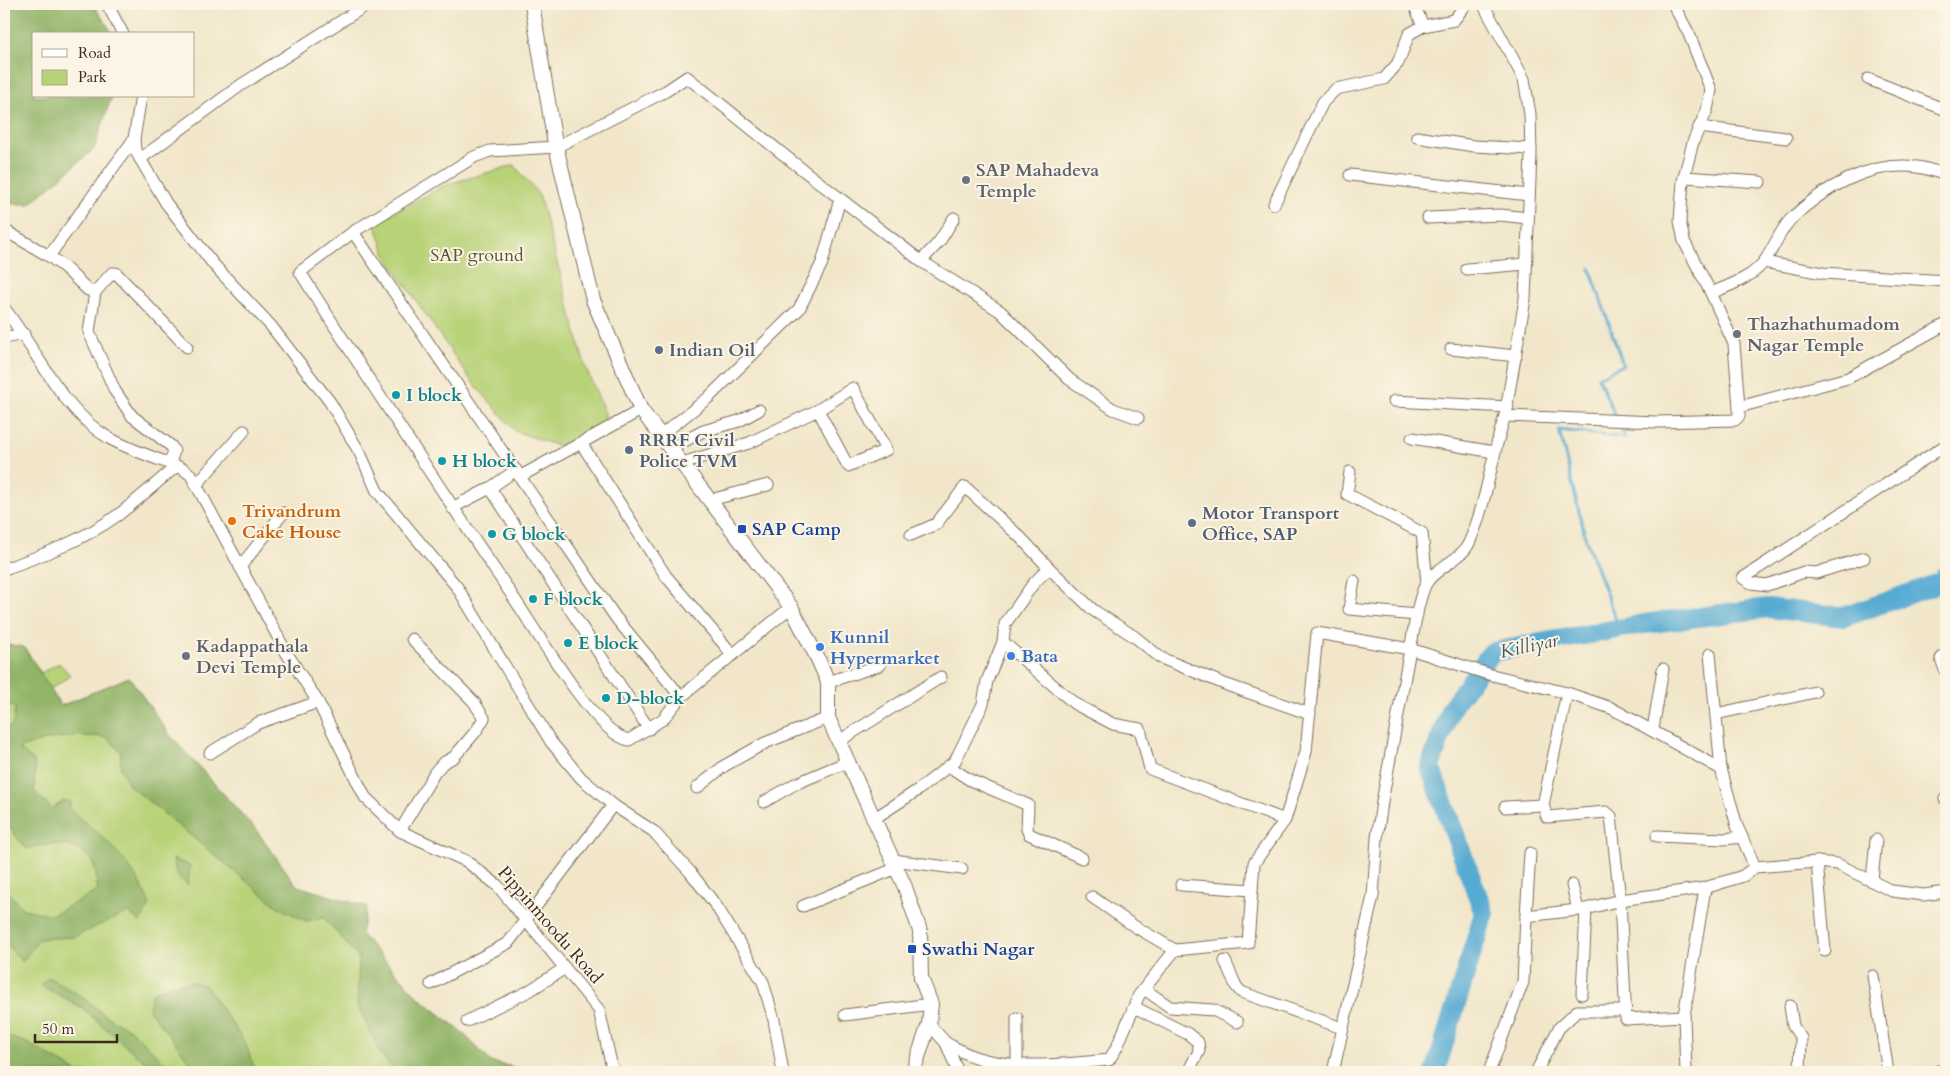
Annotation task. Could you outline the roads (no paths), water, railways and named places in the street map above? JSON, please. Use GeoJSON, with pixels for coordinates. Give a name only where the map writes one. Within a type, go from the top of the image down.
{"type":"FeatureCollection","features":[{"type":"Feature","properties":{"kind":"street"},"geometry":{"type":"LineString","coordinates":[[107,4],[122,32]]}},
{"type":"Feature","properties":{"kind":"street"},"geometry":{"type":"LineString","coordinates":[[140,159],[241,86],[368,4]]}},
{"type":"Feature","properties":{"kind":"street"},"geometry":{"type":"LineString","coordinates":[[532,4],[556,147],[593,300],[641,410],[791,607],[818,659],[828,682],[828,718],[895,864],[920,931],[921,978],[931,1004],[929,1024],[912,1072]]}},
{"type":"Feature","properties":{"kind":"street"},"geometry":{"type":"LineString","coordinates":[[1414,4],[1423,26]]}},
{"type":"Feature","properties":{"kind":"street"},"geometry":{"type":"LineString","coordinates":[[1274,204],[1323,102],[1336,89],[1384,78],[1398,63],[1409,34],[1423,26],[1454,20],[1466,4]]}},
{"type":"Feature","properties":{"kind":"street"},"geometry":{"type":"LineString","coordinates":[[1427,582],[1468,545],[1479,516],[1494,452],[1506,412],[1525,299],[1531,149],[1530,114],[1524,79],[1483,4]]}},
{"type":"Feature","properties":{"kind":"street"},"geometry":{"type":"LineString","coordinates":[[1394,401],[1506,412],[1657,422],[1730,422],[1738,419],[1739,408],[1734,344],[1712,293],[1684,242],[1680,221],[1684,177],[1692,142],[1707,110],[1710,90],[1689,34],[1674,4]]}},
{"type":"Feature","properties":{"kind":"street"},"geometry":{"type":"LineString","coordinates":[[791,607],[681,697],[663,720],[629,740],[614,733],[578,692],[452,508],[412,443],[372,385],[300,272],[353,232],[474,157],[490,151],[556,147],[666,91],[687,77],[921,261],[1000,311],[1069,379],[1113,409],[1138,418]]}},
{"type":"Feature","properties":{"kind":"street"},"geometry":{"type":"LineString","coordinates":[[1868,79],[1946,110]]}},
{"type":"Feature","properties":{"kind":"street"},"geometry":{"type":"LineString","coordinates":[[141,98],[134,139],[135,150],[166,203],[214,265],[271,326],[330,402],[360,453],[377,491],[457,587],[551,742],[581,778],[613,805],[653,831],[691,873],[736,936],[763,982],[774,1020],[783,1072]]}},
{"type":"Feature","properties":{"kind":"street"},"geometry":{"type":"LineString","coordinates":[[1699,127],[1786,138]]}},
{"type":"Feature","properties":{"kind":"street"},"geometry":{"type":"LineString","coordinates":[[1417,138],[1474,146],[1531,149]]}},
{"type":"Feature","properties":{"kind":"street"},"geometry":{"type":"LineString","coordinates":[[48,256],[134,139]]}},
{"type":"Feature","properties":{"kind":"street"},"geometry":{"type":"LineString","coordinates":[[1712,293],[1736,283],[1764,262],[1789,222],[1819,196],[1842,183],[1884,167],[1917,167],[1946,175]]}},
{"type":"Feature","properties":{"kind":"street"},"geometry":{"type":"LineString","coordinates":[[1350,175],[1529,195]]}},
{"type":"Feature","properties":{"kind":"street"},"geometry":{"type":"LineString","coordinates":[[1684,177],[1760,182]]}},
{"type":"Feature","properties":{"kind":"street"},"geometry":{"type":"LineString","coordinates":[[660,436],[708,398],[799,309],[822,263],[840,199]]}},
{"type":"Feature","properties":{"kind":"street"},"geometry":{"type":"LineString","coordinates":[[1428,218],[1500,215],[1528,218]]}},
{"type":"Feature","properties":{"kind":"street"},"geometry":{"type":"LineString","coordinates":[[921,261],[940,242],[954,218]]}},
{"type":"Feature","properties":{"kind":"street"},"geometry":{"type":"LineString","coordinates":[[4,230],[64,266],[88,290],[95,292]]}},
{"type":"Feature","properties":{"kind":"street"},"geometry":{"type":"LineString","coordinates":[[353,232],[616,618],[681,697]]}},
{"type":"Feature","properties":{"kind":"street"},"geometry":{"type":"LineString","coordinates":[[1764,262],[1823,274],[1946,281]]}},
{"type":"Feature","properties":{"kind":"street"},"geometry":{"type":"LineString","coordinates":[[1468,269],[1526,264]]}},
{"type":"Feature","properties":{"kind":"street"},"geometry":{"type":"LineString","coordinates":[[4,569],[56,550],[118,515],[174,465],[174,450],[132,416],[121,402],[89,332],[95,292],[112,273],[116,274],[187,347]]}},
{"type":"Feature","properties":{"kind":"street","name":"Pippinmoodu Road"},"geometry":{"type":"LineString","coordinates":[[4,308],[24,334],[66,399],[83,418],[108,438],[174,465],[191,475],[286,652],[318,702],[365,797],[400,831],[466,861],[497,885],[527,919],[599,1010],[613,1072]]}},
{"type":"Feature","properties":{"kind":"street"},"geometry":{"type":"LineString","coordinates":[[1739,408],[1848,378],[1946,324]]}},
{"type":"Feature","properties":{"kind":"street"},"geometry":{"type":"LineString","coordinates":[[4,338],[24,334]]}},
{"type":"Feature","properties":{"kind":"street"},"geometry":{"type":"LineString","coordinates":[[1451,349],[1516,356]]}},
{"type":"Feature","properties":{"kind":"street"},"geometry":{"type":"LineString","coordinates":[[682,463],[749,443],[818,410],[853,388],[886,450],[848,466],[818,410]]}},
{"type":"Feature","properties":{"kind":"street"},"geometry":{"type":"LineString","coordinates":[[452,508],[518,473],[581,443],[641,410]]}},
{"type":"Feature","properties":{"kind":"street"},"geometry":{"type":"LineString","coordinates":[[670,448],[703,431],[739,421],[759,410]]}},
{"type":"Feature","properties":{"kind":"street"},"geometry":{"type":"LineString","coordinates":[[196,485],[244,431]]}},
{"type":"Feature","properties":{"kind":"street"},"geometry":{"type":"LineString","coordinates":[[1412,438],[1494,452]]}},
{"type":"Feature","properties":{"kind":"street"},"geometry":{"type":"LineString","coordinates":[[581,443],[666,576],[733,655]]}},
{"type":"Feature","properties":{"kind":"street"},"geometry":{"type":"LineString","coordinates":[[1864,558],[1816,573],[1804,572],[1767,584],[1751,583],[1743,578],[1946,445]]}},
{"type":"Feature","properties":{"kind":"street"},"geometry":{"type":"LineString","coordinates":[[1333,1072],[1342,1028],[1364,943],[1373,896],[1381,811],[1410,649],[1417,615],[1427,582],[1422,533],[1347,494],[1350,472]]}},
{"type":"Feature","properties":{"kind":"street"},"geometry":{"type":"LineString","coordinates":[[710,500],[768,486]]}},
{"type":"Feature","properties":{"kind":"street"},"geometry":{"type":"LineString","coordinates":[[490,488],[649,729]]}},
{"type":"Feature","properties":{"kind":"street"},"geometry":{"type":"LineString","coordinates":[[911,536],[936,524],[965,488],[1020,536],[1049,568],[1094,610],[1135,637],[1161,658],[1227,685],[1310,714]]}},
{"type":"Feature","properties":{"kind":"street"},"geometry":{"type":"LineString","coordinates":[[240,567],[283,513]]}},
{"type":"Feature","properties":{"kind":"street"},"geometry":{"type":"LineString","coordinates":[[875,818],[950,767],[983,704],[987,681],[1003,642],[1006,624],[1033,584],[1049,568]]}},
{"type":"Feature","properties":{"kind":"street"},"geometry":{"type":"LineString","coordinates":[[1354,581],[1349,609],[1417,615]]}},
{"type":"Feature","properties":{"kind":"street"},"geometry":{"type":"LineString","coordinates":[[1092,897],[1134,926],[1175,950],[1248,943],[1254,863],[1285,820],[1306,752],[1317,633],[1410,649],[1488,674],[1567,693],[1611,708],[1653,729],[1721,768]]}},
{"type":"Feature","properties":{"kind":"street"},"geometry":{"type":"LineString","coordinates":[[400,831],[434,772],[443,763],[454,757],[484,718],[474,702],[412,639]]}},
{"type":"Feature","properties":{"kind":"street"},"geometry":{"type":"LineString","coordinates":[[1003,642],[1076,704],[1113,724],[1140,729],[1150,769],[1285,820]]}},
{"type":"Feature","properties":{"kind":"street"},"geometry":{"type":"LineString","coordinates":[[1946,653],[1940,659],[1946,672]]}},
{"type":"Feature","properties":{"kind":"street"},"geometry":{"type":"LineString","coordinates":[[1710,654],[1721,768],[1742,837],[1755,867]]}},
{"type":"Feature","properties":{"kind":"street"},"geometry":{"type":"LineString","coordinates":[[828,682],[880,665]]}},
{"type":"Feature","properties":{"kind":"street"},"geometry":{"type":"LineString","coordinates":[[1653,729],[1663,669]]}},
{"type":"Feature","properties":{"kind":"street"},"geometry":{"type":"LineString","coordinates":[[838,741],[941,677]]}},
{"type":"Feature","properties":{"kind":"street"},"geometry":{"type":"LineString","coordinates":[[1716,714],[1815,692]]}},
{"type":"Feature","properties":{"kind":"street"},"geometry":{"type":"LineString","coordinates":[[1567,693],[1543,806],[1546,817],[1606,812],[1611,816],[1620,900],[1626,1019],[1684,1016]]}},
{"type":"Feature","properties":{"kind":"street"},"geometry":{"type":"LineString","coordinates":[[210,753],[258,723],[318,702]]}},
{"type":"Feature","properties":{"kind":"street"},"geometry":{"type":"LineString","coordinates":[[698,788],[724,766],[765,743],[828,718]]}},
{"type":"Feature","properties":{"kind":"street"},"geometry":{"type":"LineString","coordinates":[[764,802],[795,784],[848,762]]}},
{"type":"Feature","properties":{"kind":"street"},"geometry":{"type":"LineString","coordinates":[[950,767],[970,780],[1028,806],[1027,829],[1029,834],[1082,858]]}},
{"type":"Feature","properties":{"kind":"street"},"geometry":{"type":"LineString","coordinates":[[431,984],[508,943],[613,805]]}},
{"type":"Feature","properties":{"kind":"street"},"geometry":{"type":"LineString","coordinates":[[1505,807],[1543,806]]}},
{"type":"Feature","properties":{"kind":"street"},"geometry":{"type":"LineString","coordinates":[[1657,836],[1724,839],[1742,837]]}},
{"type":"Feature","properties":{"kind":"street"},"geometry":{"type":"LineString","coordinates":[[1872,880],[1876,840]]}},
{"type":"Feature","properties":{"kind":"street"},"geometry":{"type":"LineString","coordinates":[[1488,1072],[1523,982],[1530,852]]}},
{"type":"Feature","properties":{"kind":"street"},"geometry":{"type":"LineString","coordinates":[[1817,862],[1825,951]]}},
{"type":"Feature","properties":{"kind":"street"},"geometry":{"type":"LineString","coordinates":[[1526,916],[1582,909],[1620,900],[1705,888],[1743,876],[1755,867],[1817,862],[1837,864],[1892,891],[1923,895],[1946,892]]}},
{"type":"Feature","properties":{"kind":"street"},"geometry":{"type":"LineString","coordinates":[[803,906],[895,864],[962,869]]}},
{"type":"Feature","properties":{"kind":"street"},"geometry":{"type":"LineString","coordinates":[[1181,886],[1252,890]]}},
{"type":"Feature","properties":{"kind":"street"},"geometry":{"type":"LineString","coordinates":[[1572,886],[1582,909],[1582,994]]}},
{"type":"Feature","properties":{"kind":"street"},"geometry":{"type":"LineString","coordinates":[[1686,1072],[1684,1016],[1705,888]]}},
{"type":"Feature","properties":{"kind":"street"},"geometry":{"type":"LineString","coordinates":[[1107,1072],[1109,1060],[1144,989],[1175,950]]}},
{"type":"Feature","properties":{"kind":"street"},"geometry":{"type":"LineString","coordinates":[[1225,961],[1236,986],[1241,992],[1342,1028]]}},
{"type":"Feature","properties":{"kind":"street"},"geometry":{"type":"LineString","coordinates":[[468,1021],[529,991],[565,968]]}},
{"type":"Feature","properties":{"kind":"street"},"geometry":{"type":"LineString","coordinates":[[1873,976],[1888,1072]]}},
{"type":"Feature","properties":{"kind":"street"},"geometry":{"type":"LineString","coordinates":[[1144,989],[1170,1007],[1213,1010],[1237,1022]]}},
{"type":"Feature","properties":{"kind":"street"},"geometry":{"type":"LineString","coordinates":[[845,1015],[931,1004]]}},
{"type":"Feature","properties":{"kind":"street"},"geometry":{"type":"LineString","coordinates":[[1790,1006],[1793,1026],[1801,1038],[1800,1072]]}},
{"type":"Feature","properties":{"kind":"street"},"geometry":{"type":"LineString","coordinates":[[1134,1007],[1188,1034],[1198,1042],[1199,1051],[1188,1072]]}},
{"type":"Feature","properties":{"kind":"street"},"geometry":{"type":"LineString","coordinates":[[1536,1072],[1559,1028],[1577,1011],[1626,1012]]}},
{"type":"Feature","properties":{"kind":"street"},"geometry":{"type":"LineString","coordinates":[[1017,1018],[1017,1064]]}},
{"type":"Feature","properties":{"kind":"street"},"geometry":{"type":"LineString","coordinates":[[929,1024],[946,1043],[958,1072]]}},
{"type":"Feature","properties":{"kind":"street"},"geometry":{"type":"LineString","coordinates":[[946,1043],[976,1057],[1017,1064],[1073,1064],[1109,1060]]}},
{"type":"Feature","properties":{"kind":"street"},"geometry":{"type":"LineString","coordinates":[[1935,1072],[1946,1070]]}},
{"type":"Feature","properties":{"kind":"waterway"},"geometry":{"type":"LineString","coordinates":[[1590,268],[1623,365],[1598,377],[1616,418]]}},
{"type":"Feature","properties":{"kind":"waterway"},"geometry":{"type":"LineString","coordinates":[[1619,423],[1625,438],[1559,430],[1586,540],[1619,628]]}},
{"type":"Feature","properties":{"kind":"waterway","name":"Killiyar"},"geometry":{"type":"LineString","coordinates":[[1435,1072],[1484,913],[1430,767],[1451,708],[1492,652],[1644,624],[1768,608],[1844,617],[1942,582],[1946,575]]}},
{"type":"Feature","properties":{"kind":"place","name":"SAP Mahadeva Temple"},"geometry":{"type":"Point","coordinates":[966,180]}},
{"type":"Feature","properties":{"kind":"place","name":"Thazhathumadom Nagar Temple"},"geometry":{"type":"Point","coordinates":[1737,334]}},
{"type":"Feature","properties":{"kind":"place","name":"Indian Oil"},"geometry":{"type":"Point","coordinates":[659,350]}},
{"type":"Feature","properties":{"kind":"place","name":"I block"},"geometry":{"type":"Point","coordinates":[396,395]}},
{"type":"Feature","properties":{"kind":"place","name":"RRRF Civil Police TVM"},"geometry":{"type":"Point","coordinates":[629,450]}},
{"type":"Feature","properties":{"kind":"place","name":"H block"},"geometry":{"type":"Point","coordinates":[442,461]}},
{"type":"Feature","properties":{"kind":"place","name":"Trivandrum Cake House"},"geometry":{"type":"Point","coordinates":[232,521]}},
{"type":"Feature","properties":{"kind":"place","name":"Motor Transport Office, SAP"},"geometry":{"type":"Point","coordinates":[1192,523]}},
{"type":"Feature","properties":{"kind":"place","name":"SAP Camp"},"geometry":{"type":"Point","coordinates":[742,529]}},
{"type":"Feature","properties":{"kind":"place","name":"G block"},"geometry":{"type":"Point","coordinates":[492,534]}},
{"type":"Feature","properties":{"kind":"place","name":"F block"},"geometry":{"type":"Point","coordinates":[533,599]}},
{"type":"Feature","properties":{"kind":"place","name":"E block"},"geometry":{"type":"Point","coordinates":[568,643]}},
{"type":"Feature","properties":{"kind":"place","name":"Kunnil Hypermarket"},"geometry":{"type":"Point","coordinates":[820,647]}},
{"type":"Feature","properties":{"kind":"place","name":"Kadappathala Devi Temple"},"geometry":{"type":"Point","coordinates":[186,656]}},
{"type":"Feature","properties":{"kind":"place","name":"Bata"},"geometry":{"type":"Point","coordinates":[1011,656]}},
{"type":"Feature","properties":{"kind":"place","name":"D-block"},"geometry":{"type":"Point","coordinates":[606,698]}},
{"type":"Feature","properties":{"kind":"place","name":"Swathi Nagar"},"geometry":{"type":"Point","coordinates":[912,949]}},
{"type":"Feature","properties":{"kind":"park label","name":"SAP ground"},"geometry":{"type":"Point","coordinates":[477,255]}}]}
